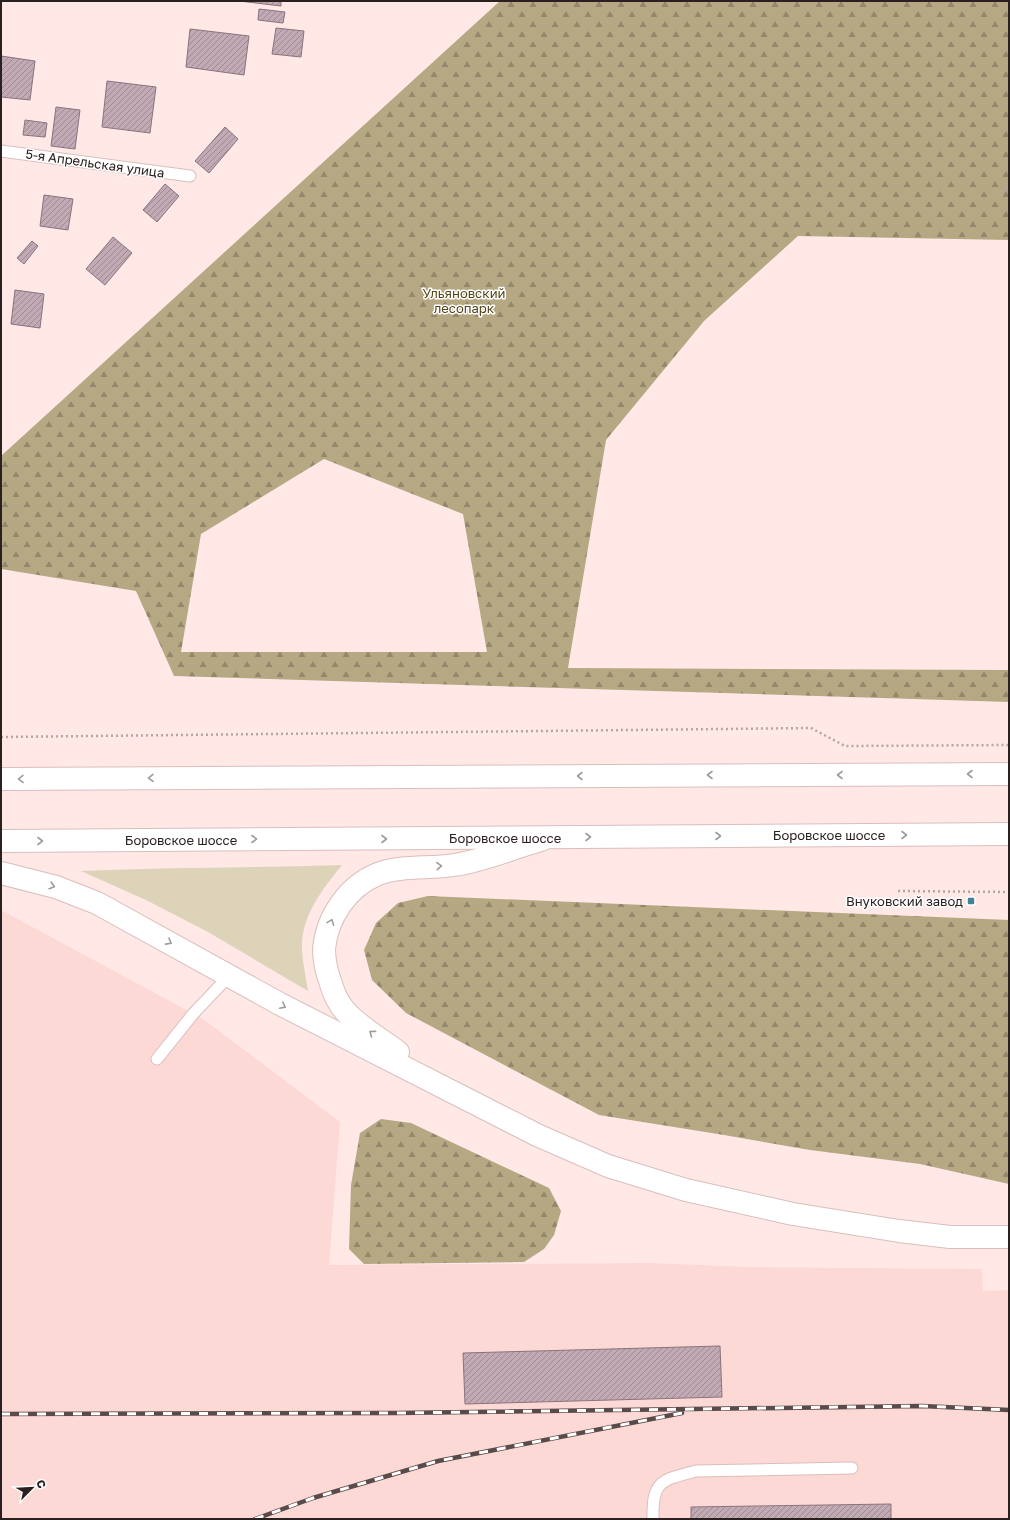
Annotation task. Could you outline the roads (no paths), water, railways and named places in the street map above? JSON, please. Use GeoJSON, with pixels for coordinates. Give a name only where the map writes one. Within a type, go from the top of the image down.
{"type":"FeatureCollection","features":[{"type":"Feature","properties":{"kind":"main road"},"geometry":{"type":"LineString","coordinates":[[1,779],[1009,774]]}},
{"type":"Feature","properties":{"kind":"main road","name":"Боровское шоссе"},"geometry":{"type":"LineString","coordinates":[[1,841],[1009,834]]}},
{"type":"Feature","properties":{"kind":"main road"},"geometry":{"type":"LineString","coordinates":[[449,1090],[353,1019],[345,1011],[333,989],[325,966],[324,949],[331,922],[339,907],[356,887],[380,874],[402,869],[454,866],[548,837]]}},
{"type":"Feature","properties":{"kind":"main road"},"geometry":{"type":"LineString","coordinates":[[1,873],[56,887],[97,903],[280,1004],[537,1135],[608,1166],[686,1190],[792,1214],[899,1231],[950,1237],[1009,1237]]}},
{"type":"Feature","properties":{"kind":"lane","name":"5-я Апрельская улица"},"geometry":{"type":"LineString","coordinates":[[1,151],[190,176]]}},
{"type":"Feature","properties":{"kind":"lane"},"geometry":{"type":"LineString","coordinates":[[157,1058],[193,1014],[229,976]]}},
{"type":"Feature","properties":{"kind":"lane"},"geometry":{"type":"LineString","coordinates":[[652,1519],[656,1488],[662,1482],[696,1471],[852,1468]]}},
{"type":"Feature","properties":{"kind":"railway"},"geometry":{"type":"LineString","coordinates":[[1,1414],[397,1413],[922,1406],[1009,1410]]}},
{"type":"Feature","properties":{"kind":"railway"},"geometry":{"type":"LineString","coordinates":[[255,1519],[313,1498],[438,1461],[682,1413]]}},
{"type":"Feature","properties":{"kind":"place","name":"Внуковский завод"},"geometry":{"type":"Point","coordinates":[971,901]}},
{"type":"Feature","properties":{"kind":"park label","name":"Ульяновский лесопарк"},"geometry":{"type":"Point","coordinates":[464,300]}}]}
